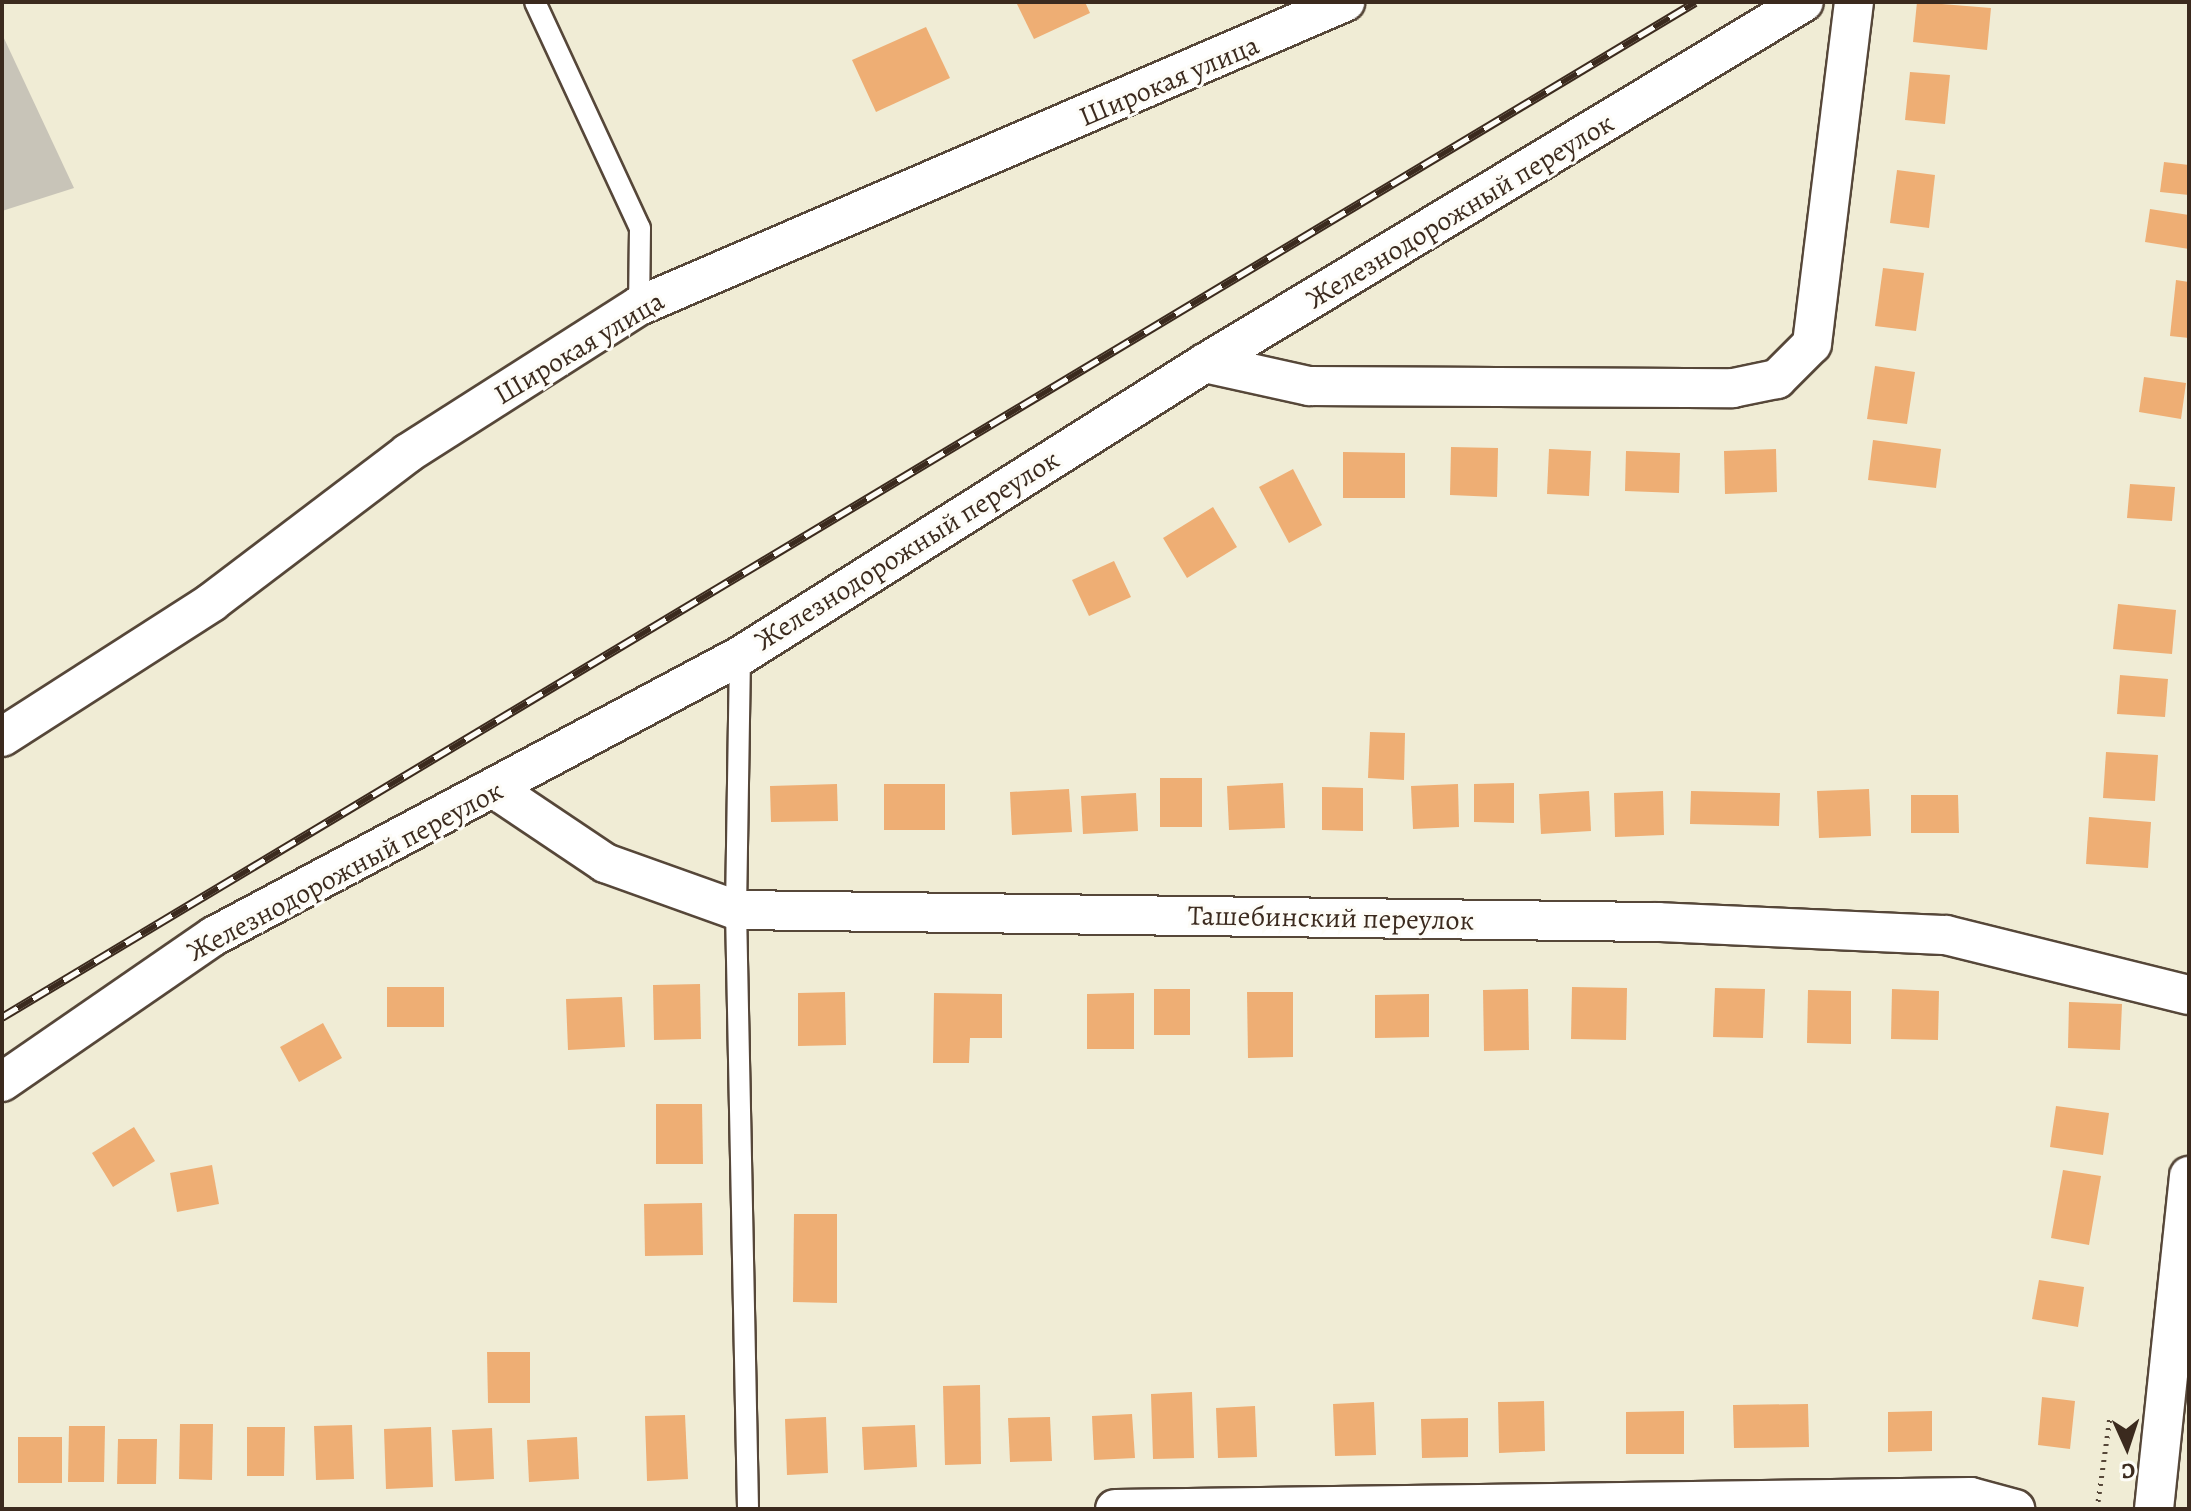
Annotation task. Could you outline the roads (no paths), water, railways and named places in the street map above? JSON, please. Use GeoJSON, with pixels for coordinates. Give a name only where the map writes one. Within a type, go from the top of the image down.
{"type":"FeatureCollection","features":[{"type":"Feature","properties":{"kind":"street","name":"Широкая улица"},"geometry":{"type":"LineString","coordinates":[[2,737],[212,602],[408,453],[639,306],[1345,2]]}},
{"type":"Feature","properties":{"kind":"street","name":"Железнодорожный переулок"},"geometry":{"type":"LineString","coordinates":[[2,1082],[214,936],[740,656],[1205,363],[1804,2]]}},
{"type":"Feature","properties":{"kind":"street"},"geometry":{"type":"LineString","coordinates":[[1205,363],[1309,386],[1733,388],[1777,379],[1812,344],[1854,2]]}},
{"type":"Feature","properties":{"kind":"street","name":"Ташебинский переулок"},"geometry":{"type":"LineString","coordinates":[[495,789],[605,863],[736,910],[1658,922],[1946,935],[2189,995]]}},
{"type":"Feature","properties":{"kind":"street"},"geometry":{"type":"LineString","coordinates":[[2154,1509],[2189,1176]]}},
{"type":"Feature","properties":{"kind":"street"},"geometry":{"type":"LineString","coordinates":[[1115,1509],[1971,1497],[2015,1509]]}},
{"type":"Feature","properties":{"kind":"lane"},"geometry":{"type":"LineString","coordinates":[[535,2],[640,228],[639,306]]}},
{"type":"Feature","properties":{"kind":"lane"},"geometry":{"type":"LineString","coordinates":[[740,656],[736,910],[748,1509]]}},
{"type":"Feature","properties":{"kind":"railway"},"geometry":{"type":"LineString","coordinates":[[2,1017],[1695,2]]}}]}
